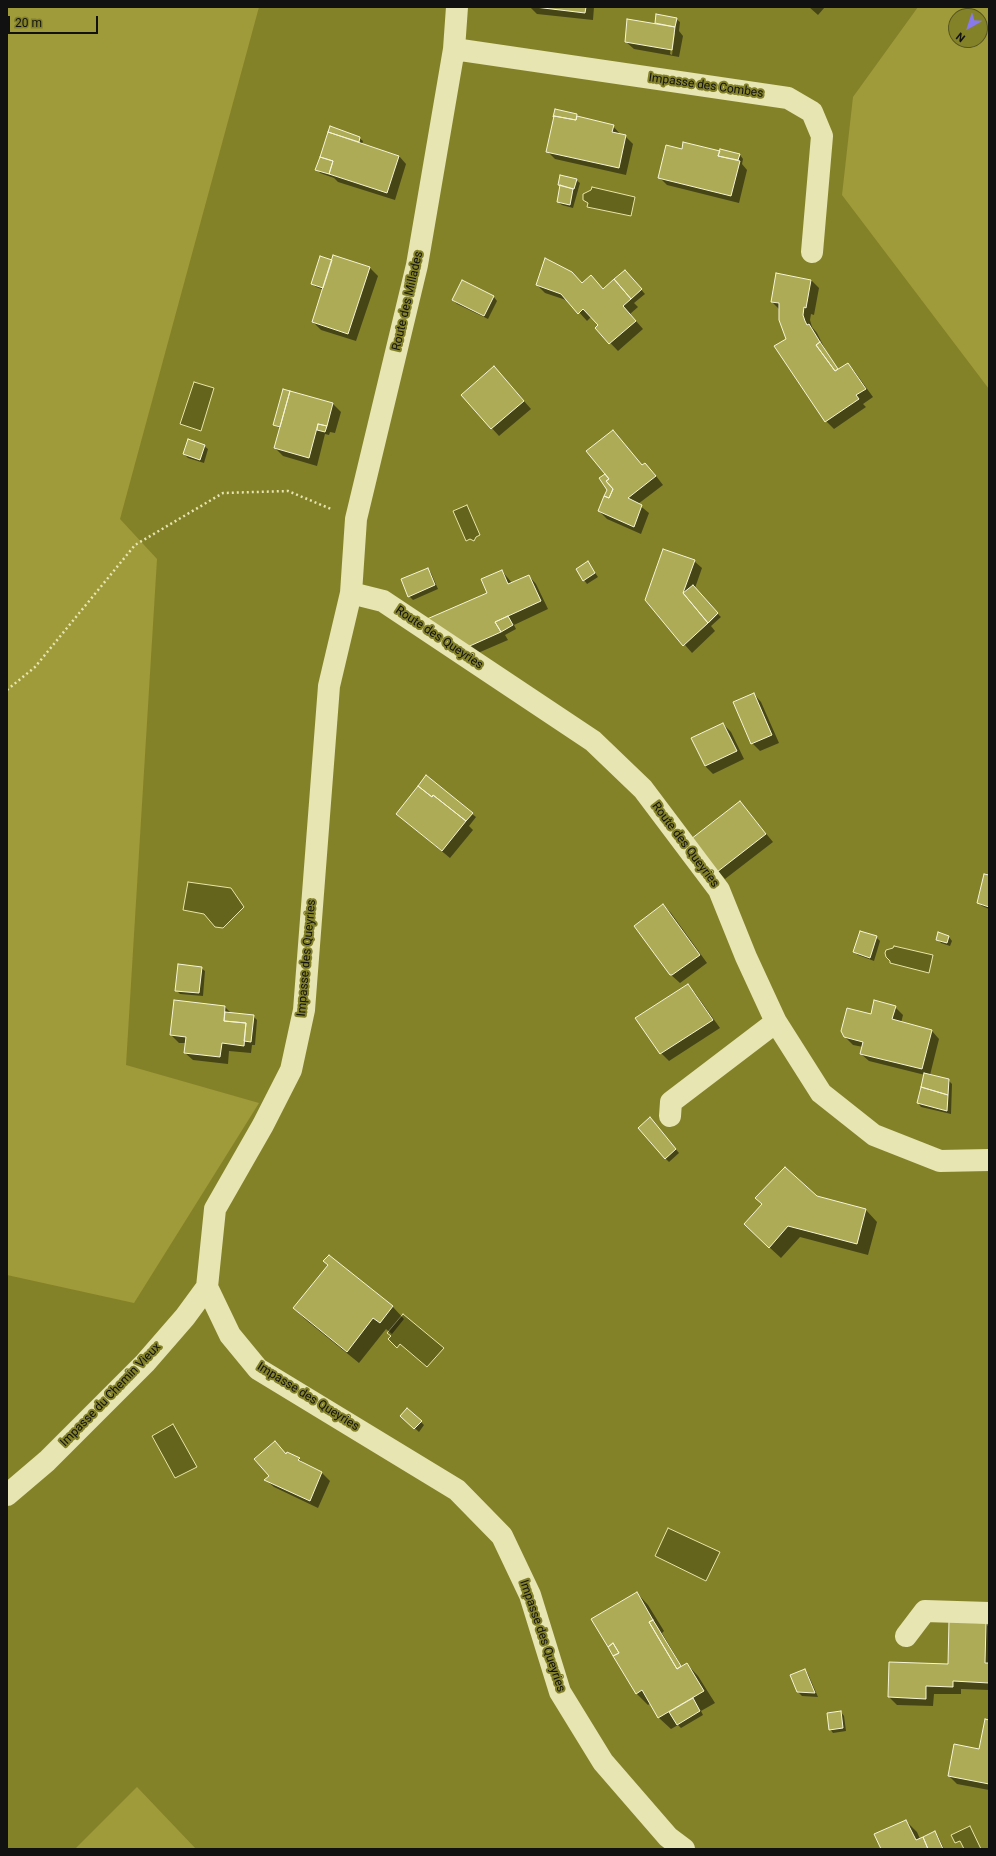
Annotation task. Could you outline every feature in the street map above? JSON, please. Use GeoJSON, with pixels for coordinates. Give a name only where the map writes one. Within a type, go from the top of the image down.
{"type":"FeatureCollection","features":[{"type":"Feature","properties":{"kind":"street","name":"Route des Millades"},"geometry":{"type":"LineString","coordinates":[[351,593],[356,519],[417,266],[454,49],[458,7]]}},
{"type":"Feature","properties":{"kind":"street","name":"Impasse des Combes"},"geometry":{"type":"LineString","coordinates":[[454,49],[788,98],[812,112],[822,136],[812,252]]}},
{"type":"Feature","properties":{"kind":"street","name":"Route des Queyries"},"geometry":{"type":"LineString","coordinates":[[351,593],[383,601],[586,737],[642,789],[719,890],[746,957],[776,1022],[821,1093],[874,1135],[940,1161],[989,1160]]}},
{"type":"Feature","properties":{"kind":"street","name":"Impasse des Queyries"},"geometry":{"type":"LineString","coordinates":[[351,593],[329,686],[304,1010],[291,1070],[263,1125],[215,1209],[206,1287],[230,1334],[258,1369],[457,1490],[502,1536],[530,1595],[560,1692],[603,1762],[668,1837],[684,1849]]}},
{"type":"Feature","properties":{"kind":"street"},"geometry":{"type":"LineString","coordinates":[[670,1116],[671,1102],[776,1022]]}},
{"type":"Feature","properties":{"kind":"street","name":"Impasse du Chemin Vieux"},"geometry":{"type":"LineString","coordinates":[[7,1495],[47,1461],[145,1363],[185,1317],[206,1287]]}},
{"type":"Feature","properties":{"kind":"street"},"geometry":{"type":"LineString","coordinates":[[906,1636],[925,1611],[989,1613]]}},
{"type":"Feature","properties":{"kind":"path"},"geometry":{"type":"LineString","coordinates":[[7,690],[35,667],[134,545],[223,493],[288,491],[356,519]]}},
{"type":"Feature","properties":{"kind":"shaded area"},"geometry":{"type":"Polygon","coordinates":[[[7,7],[259,7],[120,519],[157,559],[126,1065],[259,1103],[134,1303],[7,1275],[7,7]]]}},
{"type":"Feature","properties":{"kind":"shaded area"},"geometry":{"type":"Polygon","coordinates":[[[918,7],[989,7],[989,389],[842,195],[853,97],[918,7]]]}},
{"type":"Feature","properties":{"kind":"shaded area"},"geometry":{"type":"Polygon","coordinates":[[[592,187],[635,197],[631,216],[587,207],[588,203],[583,200],[583,194],[591,190],[592,187]]]}},
{"type":"Feature","properties":{"kind":"shaded area"},"geometry":{"type":"Polygon","coordinates":[[[194,382],[214,388],[201,431],[180,424],[194,382]]]}},
{"type":"Feature","properties":{"kind":"shaded area"},"geometry":{"type":"Polygon","coordinates":[[[467,505],[480,535],[476,537],[474,541],[470,539],[466,541],[453,511],[467,505]]]}},
{"type":"Feature","properties":{"kind":"shaded area"},"geometry":{"type":"Polygon","coordinates":[[[188,882],[231,888],[244,907],[223,928],[215,927],[204,914],[183,910],[188,882]]]}},
{"type":"Feature","properties":{"kind":"shaded area"},"geometry":{"type":"Polygon","coordinates":[[[894,946],[933,955],[929,973],[890,963],[885,953],[886,950],[893,948],[894,946]]]}},
{"type":"Feature","properties":{"kind":"shaded area"},"geometry":{"type":"Polygon","coordinates":[[[403,1314],[444,1348],[427,1367],[400,1344],[397,1348],[388,1339],[391,1336],[387,1333],[403,1314]]]}},
{"type":"Feature","properties":{"kind":"shaded area"},"geometry":{"type":"Polygon","coordinates":[[[173,1424],[197,1467],[175,1478],[152,1436],[173,1424]]]}},
{"type":"Feature","properties":{"kind":"shaded area"},"geometry":{"type":"Polygon","coordinates":[[[668,1528],[720,1552],[706,1581],[655,1556],[668,1528]]]}},
{"type":"Feature","properties":{"kind":"shaded area"},"geometry":{"type":"Polygon","coordinates":[[[137,1787],[196,1849],[75,1849],[137,1787]]]}},
{"type":"Feature","properties":{"kind":"shaded area"},"geometry":{"type":"Polygon","coordinates":[[[970,1826],[981,1849],[964,1849],[960,1841],[955,1843],[951,1835],[970,1826]]]}},
{"type":"Feature","properties":{"kind":"building"},"geometry":{"type":"Polygon","coordinates":[[[535,7],[586,7],[585,13],[535,7]]]}},
{"type":"Feature","properties":{"kind":"building"},"geometry":{"type":"Polygon","coordinates":[[[656,14],[677,18],[675,27],[655,23],[656,14]]]}},
{"type":"Feature","properties":{"kind":"building"},"geometry":{"type":"Polygon","coordinates":[[[627,19],[675,27],[672,50],[625,42],[627,19]]]}},
{"type":"Feature","properties":{"kind":"building"},"geometry":{"type":"Polygon","coordinates":[[[555,109],[577,114],[576,120],[553,117],[555,109]]]}},
{"type":"Feature","properties":{"kind":"building"},"geometry":{"type":"Polygon","coordinates":[[[554,116],[576,120],[577,116],[614,125],[612,132],[626,135],[619,168],[546,152],[554,116]]]}},
{"type":"Feature","properties":{"kind":"building"},"geometry":{"type":"Polygon","coordinates":[[[330,126],[360,137],[359,142],[328,132],[330,126]]]}},
{"type":"Feature","properties":{"kind":"building"},"geometry":{"type":"Polygon","coordinates":[[[328,132],[399,156],[387,193],[329,174],[333,161],[320,157],[328,132]]]}},
{"type":"Feature","properties":{"kind":"building"},"geometry":{"type":"Polygon","coordinates":[[[683,142],[720,151],[718,156],[740,161],[731,196],[658,178],[666,145],[682,149],[683,142]]]}},
{"type":"Feature","properties":{"kind":"building"},"geometry":{"type":"Polygon","coordinates":[[[720,149],[740,154],[738,160],[718,156],[720,149]]]}},
{"type":"Feature","properties":{"kind":"building"},"geometry":{"type":"Polygon","coordinates":[[[320,157],[333,161],[329,174],[315,170],[320,157]]]}},
{"type":"Feature","properties":{"kind":"building"},"geometry":{"type":"Polygon","coordinates":[[[560,175],[577,179],[574,189],[558,185],[560,175]]]}},
{"type":"Feature","properties":{"kind":"building"},"geometry":{"type":"Polygon","coordinates":[[[560,185],[573,189],[570,205],[557,202],[560,185]]]}},
{"type":"Feature","properties":{"kind":"building"},"geometry":{"type":"Polygon","coordinates":[[[333,255],[370,267],[348,334],[312,322],[333,255]]]}},
{"type":"Feature","properties":{"kind":"building"},"geometry":{"type":"Polygon","coordinates":[[[320,256],[332,260],[323,288],[311,284],[320,256]]]}},
{"type":"Feature","properties":{"kind":"building"},"geometry":{"type":"Polygon","coordinates":[[[545,258],[572,272],[582,283],[591,275],[603,289],[614,279],[631,299],[623,306],[636,321],[609,344],[595,328],[598,325],[583,309],[578,314],[561,294],[536,285],[545,258]]]}},
{"type":"Feature","properties":{"kind":"building"},"geometry":{"type":"Polygon","coordinates":[[[625,270],[642,289],[631,299],[614,279],[625,270]]]}},
{"type":"Feature","properties":{"kind":"building"},"geometry":{"type":"Polygon","coordinates":[[[776,273],[811,280],[806,308],[804,307],[803,315],[807,325],[809,324],[820,342],[816,345],[835,371],[848,363],[866,389],[856,395],[859,399],[825,422],[774,346],[786,339],[779,320],[779,303],[771,302],[776,273]]]}},
{"type":"Feature","properties":{"kind":"building"},"geometry":{"type":"Polygon","coordinates":[[[462,280],[494,296],[484,316],[452,300],[462,280]]]}},
{"type":"Feature","properties":{"kind":"building"},"geometry":{"type":"Polygon","coordinates":[[[820,342],[838,369],[835,371],[816,345],[820,342]]]}},
{"type":"Feature","properties":{"kind":"building"},"geometry":{"type":"Polygon","coordinates":[[[494,366],[524,401],[491,429],[461,395],[494,366]]]}},
{"type":"Feature","properties":{"kind":"building"},"geometry":{"type":"Polygon","coordinates":[[[283,389],[290,391],[280,427],[273,425],[283,389]]]}},
{"type":"Feature","properties":{"kind":"building"},"geometry":{"type":"Polygon","coordinates":[[[290,391],[333,403],[327,426],[318,424],[309,458],[274,448],[290,391]]]}},
{"type":"Feature","properties":{"kind":"building"},"geometry":{"type":"Polygon","coordinates":[[[318,424],[327,426],[325,432],[317,430],[318,424]]]}},
{"type":"Feature","properties":{"kind":"building"},"geometry":{"type":"Polygon","coordinates":[[[613,430],[642,465],[645,463],[656,476],[628,498],[642,505],[634,527],[598,511],[604,496],[609,498],[613,489],[606,481],[609,479],[586,451],[613,430]]]}},
{"type":"Feature","properties":{"kind":"building"},"geometry":{"type":"Polygon","coordinates":[[[188,439],[205,445],[200,460],[183,454],[188,439]]]}},
{"type":"Feature","properties":{"kind":"building"},"geometry":{"type":"Polygon","coordinates":[[[605,474],[609,479],[606,481],[613,489],[609,498],[604,496],[607,490],[599,478],[605,474]]]}},
{"type":"Feature","properties":{"kind":"building"},"geometry":{"type":"Polygon","coordinates":[[[663,549],[695,560],[683,593],[708,623],[683,646],[645,600],[663,549]]]}},
{"type":"Feature","properties":{"kind":"building"},"geometry":{"type":"Polygon","coordinates":[[[588,561],[595,573],[583,581],[576,569],[588,561]]]}},
{"type":"Feature","properties":{"kind":"building"},"geometry":{"type":"Polygon","coordinates":[[[428,568],[435,585],[408,597],[401,579],[428,568]]]}},
{"type":"Feature","properties":{"kind":"building"},"geometry":{"type":"Polygon","coordinates":[[[502,570],[508,584],[529,575],[541,601],[495,622],[501,632],[463,649],[427,619],[487,593],[481,579],[502,570]]]}},
{"type":"Feature","properties":{"kind":"building"},"geometry":{"type":"Polygon","coordinates":[[[693,585],[718,613],[708,623],[683,593],[693,585]]]}},
{"type":"Feature","properties":{"kind":"building"},"geometry":{"type":"Polygon","coordinates":[[[508,616],[513,625],[501,632],[495,622],[508,616]]]}},
{"type":"Feature","properties":{"kind":"building"},"geometry":{"type":"Polygon","coordinates":[[[754,693],[772,735],[751,744],[733,702],[754,693]]]}},
{"type":"Feature","properties":{"kind":"building"},"geometry":{"type":"Polygon","coordinates":[[[723,723],[737,751],[705,766],[691,738],[723,723]]]}},
{"type":"Feature","properties":{"kind":"building"},"geometry":{"type":"Polygon","coordinates":[[[426,775],[473,813],[466,821],[433,795],[432,797],[418,786],[426,775]]]}},
{"type":"Feature","properties":{"kind":"building"},"geometry":{"type":"Polygon","coordinates":[[[418,786],[432,797],[433,795],[466,821],[442,851],[396,814],[418,786]]]}},
{"type":"Feature","properties":{"kind":"building"},"geometry":{"type":"Polygon","coordinates":[[[740,801],[766,834],[717,872],[691,839],[740,801]]]}},
{"type":"Feature","properties":{"kind":"building"},"geometry":{"type":"Polygon","coordinates":[[[984,874],[989,875],[989,907],[977,903],[984,874]]]}},
{"type":"Feature","properties":{"kind":"building"},"geometry":{"type":"Polygon","coordinates":[[[663,904],[700,955],[672,975],[670,975],[634,926],[663,904]]]}},
{"type":"Feature","properties":{"kind":"building"},"geometry":{"type":"Polygon","coordinates":[[[860,931],[877,936],[870,958],[853,952],[860,931]]]}},
{"type":"Feature","properties":{"kind":"building"},"geometry":{"type":"Polygon","coordinates":[[[938,932],[949,936],[947,943],[936,940],[938,932]]]}},
{"type":"Feature","properties":{"kind":"building"},"geometry":{"type":"Polygon","coordinates":[[[178,964],[202,967],[199,993],[175,991],[178,964]]]}},
{"type":"Feature","properties":{"kind":"building"},"geometry":{"type":"Polygon","coordinates":[[[688,984],[713,1020],[660,1054],[635,1018],[688,984]]]}},
{"type":"Feature","properties":{"kind":"building"},"geometry":{"type":"Polygon","coordinates":[[[174,1000],[225,1006],[224,1021],[246,1023],[244,1046],[222,1043],[220,1057],[184,1053],[186,1037],[170,1035],[174,1000]]]}},
{"type":"Feature","properties":{"kind":"building"},"geometry":{"type":"Polygon","coordinates":[[[874,1000],[896,1006],[892,1019],[932,1030],[922,1069],[860,1054],[863,1042],[844,1037],[841,1031],[847,1008],[871,1014],[874,1000]]]}},
{"type":"Feature","properties":{"kind":"building"},"geometry":{"type":"Polygon","coordinates":[[[225,1012],[254,1015],[251,1042],[244,1041],[246,1023],[224,1021],[225,1012]]]}},
{"type":"Feature","properties":{"kind":"building"},"geometry":{"type":"Polygon","coordinates":[[[924,1073],[949,1079],[948,1095],[921,1087],[924,1073]]]}},
{"type":"Feature","properties":{"kind":"building"},"geometry":{"type":"Polygon","coordinates":[[[921,1087],[948,1095],[947,1111],[917,1103],[921,1087]]]}},
{"type":"Feature","properties":{"kind":"building"},"geometry":{"type":"Polygon","coordinates":[[[650,1117],[676,1149],[665,1159],[638,1128],[650,1117]]]}},
{"type":"Feature","properties":{"kind":"building"},"geometry":{"type":"Polygon","coordinates":[[[785,1167],[817,1196],[866,1209],[857,1244],[788,1226],[769,1248],[744,1224],[762,1204],[755,1198],[785,1167]]]}},
{"type":"Feature","properties":{"kind":"building"},"geometry":{"type":"Polygon","coordinates":[[[329,1255],[393,1306],[380,1323],[373,1318],[347,1352],[293,1308],[328,1265],[323,1261],[329,1255]]]}},
{"type":"Feature","properties":{"kind":"building"},"geometry":{"type":"Polygon","coordinates":[[[407,1408],[422,1421],[414,1429],[400,1416],[407,1408]]]}},
{"type":"Feature","properties":{"kind":"building"},"geometry":{"type":"Polygon","coordinates":[[[275,1441],[286,1454],[287,1452],[300,1458],[298,1460],[322,1472],[310,1501],[264,1480],[269,1476],[254,1459],[275,1441]]]}},
{"type":"Feature","properties":{"kind":"building"},"geometry":{"type":"Polygon","coordinates":[[[637,1592],[653,1620],[649,1622],[677,1669],[687,1663],[704,1691],[658,1718],[642,1690],[636,1694],[613,1656],[619,1653],[613,1643],[608,1647],[591,1619],[637,1592]]]}},
{"type":"Feature","properties":{"kind":"building"},"geometry":{"type":"Polygon","coordinates":[[[653,1620],[681,1666],[677,1669],[649,1622],[653,1620]]]}},
{"type":"Feature","properties":{"kind":"building"},"geometry":{"type":"Polygon","coordinates":[[[949,1621],[986,1623],[985,1663],[989,1663],[989,1683],[953,1681],[953,1687],[926,1686],[926,1699],[888,1697],[889,1662],[948,1664],[949,1621]]]}},
{"type":"Feature","properties":{"kind":"building"},"geometry":{"type":"Polygon","coordinates":[[[613,1643],[619,1653],[613,1656],[608,1647],[613,1643]]]}},
{"type":"Feature","properties":{"kind":"building"},"geometry":{"type":"Polygon","coordinates":[[[805,1669],[815,1693],[797,1692],[790,1675],[805,1669]]]}},
{"type":"Feature","properties":{"kind":"building"},"geometry":{"type":"Polygon","coordinates":[[[693,1698],[700,1711],[677,1725],[669,1712],[693,1698]]]}},
{"type":"Feature","properties":{"kind":"building"},"geometry":{"type":"Polygon","coordinates":[[[841,1711],[843,1728],[829,1730],[827,1713],[841,1711]]]}},
{"type":"Feature","properties":{"kind":"building"},"geometry":{"type":"Polygon","coordinates":[[[985,1719],[989,1720],[989,1784],[948,1776],[954,1744],[979,1749],[985,1719]]]}},
{"type":"Feature","properties":{"kind":"building"},"geometry":{"type":"Polygon","coordinates":[[[906,1820],[916,1840],[923,1837],[928,1849],[881,1849],[874,1834],[906,1820]]]}},
{"type":"Feature","properties":{"kind":"building"},"geometry":{"type":"Polygon","coordinates":[[[935,1831],[943,1849],[928,1849],[923,1837],[935,1831]]]}}]}
